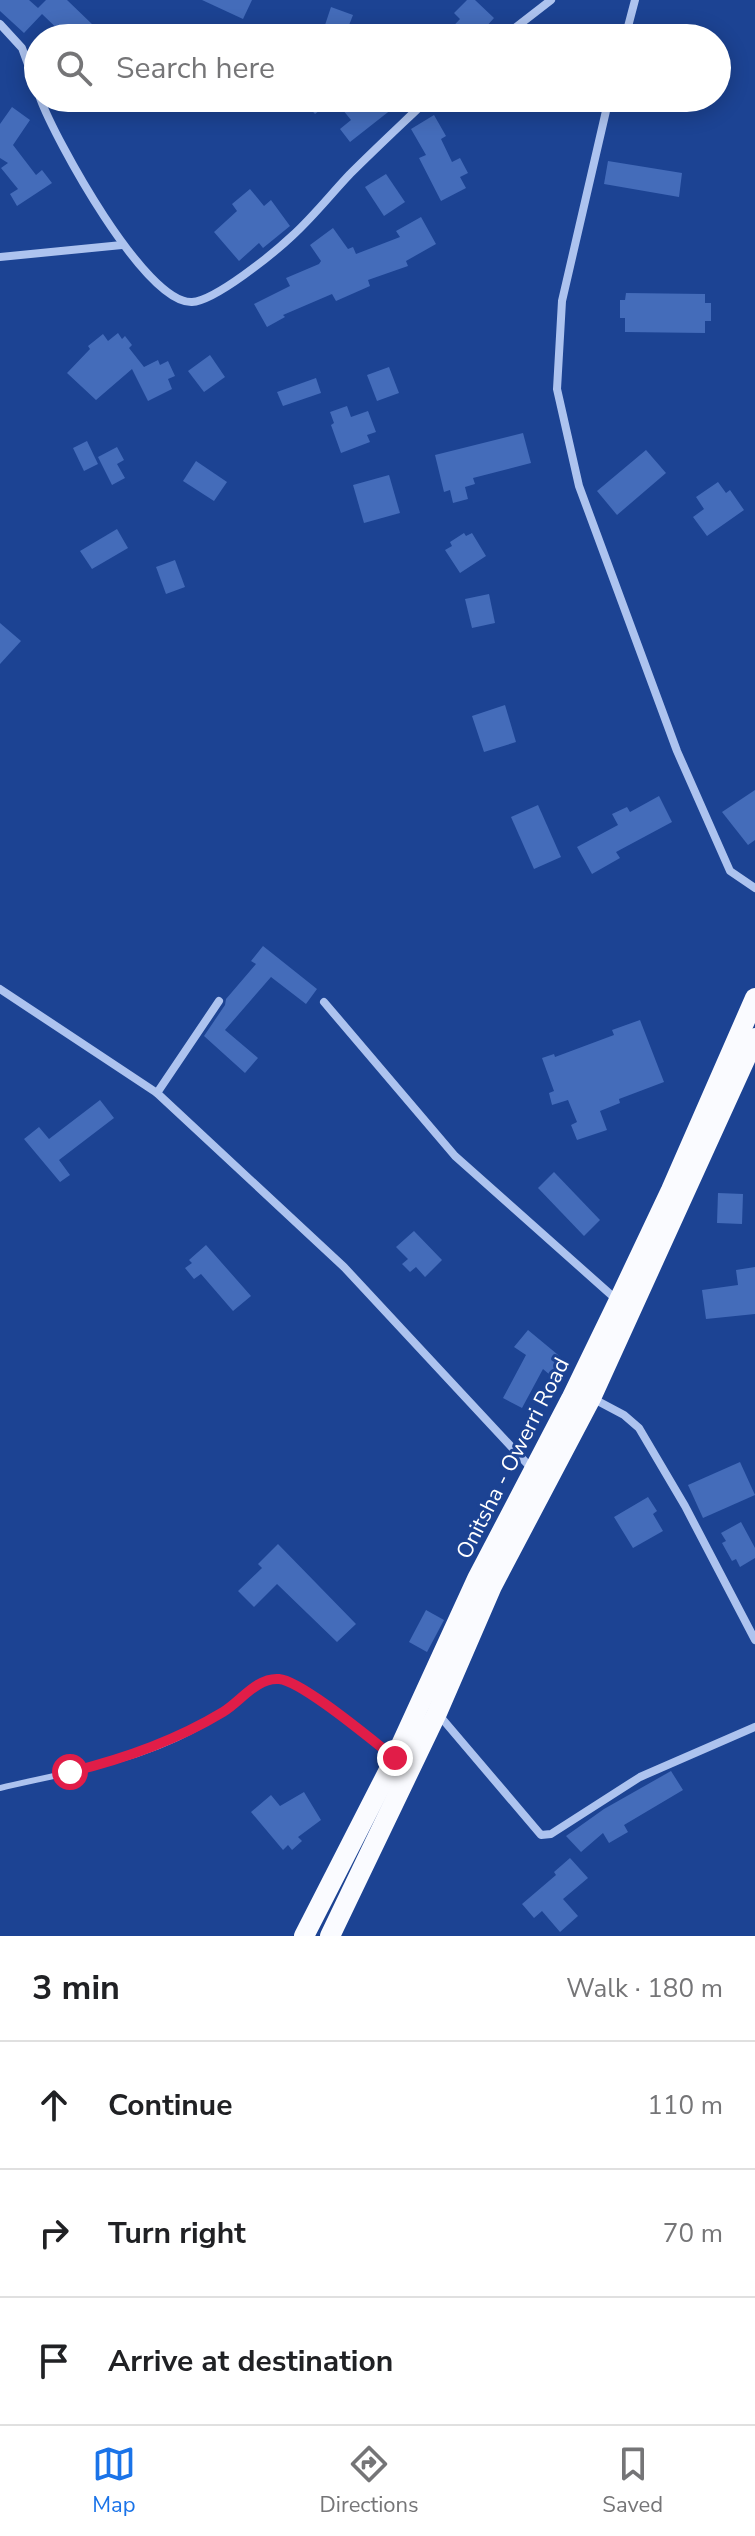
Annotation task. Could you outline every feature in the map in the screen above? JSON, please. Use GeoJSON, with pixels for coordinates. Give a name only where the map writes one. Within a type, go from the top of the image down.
{"type":"FeatureCollection","features":[{"type":"Feature","properties":{"kind":"highway","name":"Onitsha - Owerri Road"},"geometry":{"type":"LineString","coordinates":[[304,1936],[395,1758],[471,1591],[618,1302],[684,1162],[755,998]]}},
{"type":"Feature","properties":{"kind":"highway","name":"Onitsha - Owerri Road"},"geometry":{"type":"LineString","coordinates":[[330,1936],[437,1713],[492,1586],[591,1398],[755,1038]]}},
{"type":"Feature","properties":{"kind":"street"},"geometry":{"type":"LineString","coordinates":[[520,24],[551,0]]}},
{"type":"Feature","properties":{"kind":"street"},"geometry":{"type":"LineString","coordinates":[[629,24],[635,0]]}},
{"type":"Feature","properties":{"kind":"street"},"geometry":{"type":"LineString","coordinates":[[0,24],[24,54]]}},
{"type":"Feature","properties":{"kind":"street"},"geometry":{"type":"LineString","coordinates":[[45,112],[51,128],[122,245],[167,294],[191,303],[217,294],[292,236],[415,112]]}},
{"type":"Feature","properties":{"kind":"street"},"geometry":{"type":"LineString","coordinates":[[606,112],[562,301],[557,389],[579,486],[677,751],[730,871],[755,888]]}},
{"type":"Feature","properties":{"kind":"street"},"geometry":{"type":"LineString","coordinates":[[0,257],[122,245]]}},
{"type":"Feature","properties":{"kind":"street"},"geometry":{"type":"LineString","coordinates":[[0,989],[157,1093],[344,1267],[534,1471]]}},
{"type":"Feature","properties":{"kind":"street"},"geometry":{"type":"LineString","coordinates":[[157,1093],[219,1001]]}},
{"type":"Feature","properties":{"kind":"street"},"geometry":{"type":"LineString","coordinates":[[324,1002],[455,1156],[618,1302]]}},
{"type":"Feature","properties":{"kind":"street"},"geometry":{"type":"LineString","coordinates":[[591,1398],[624,1415],[639,1428],[751,1619],[755,1640]]}},
{"type":"Feature","properties":{"kind":"street"},"geometry":{"type":"LineString","coordinates":[[437,1713],[541,1835],[551,1834],[640,1777],[755,1727]]}},
{"type":"Feature","properties":{"kind":"lane"},"geometry":{"type":"LineString","coordinates":[[0,1788],[97,1766],[159,1745],[191,1731],[266,1681],[280,1679],[307,1693],[395,1758]]}},
{"type":"Feature","properties":{"kind":"building"},"geometry":{"type":"Polygon","coordinates":[[[0,0],[29,0],[38,8],[46,0],[67,0],[92,24],[52,24],[42,14],[33,24],[24,24],[24,33],[0,11],[0,0]]]}},
{"type":"Feature","properties":{"kind":"building"},"geometry":{"type":"Polygon","coordinates":[[[202,0],[252,0],[243,19],[202,0]]]}},
{"type":"Feature","properties":{"kind":"building"},"geometry":{"type":"Polygon","coordinates":[[[467,0],[475,0],[494,18],[489,24],[455,24],[460,19],[454,13],[467,0]]]}},
{"type":"Feature","properties":{"kind":"building"},"geometry":{"type":"Polygon","coordinates":[[[331,7],[353,15],[350,24],[325,24],[331,7]]]}},
{"type":"Feature","properties":{"kind":"building"},"geometry":{"type":"Polygon","coordinates":[[[12,107],[30,120],[13,145],[36,175],[42,170],[52,183],[17,206],[10,194],[18,189],[1,168],[8,163],[0,158],[0,124],[12,107]]]}},
{"type":"Feature","properties":{"kind":"building"},"geometry":{"type":"Polygon","coordinates":[[[345,112],[388,112],[350,142],[340,129],[351,120],[345,112]]]}},
{"type":"Feature","properties":{"kind":"building"},"geometry":{"type":"Polygon","coordinates":[[[434,115],[446,136],[441,139],[452,162],[460,158],[468,173],[460,177],[466,188],[441,201],[419,158],[426,155],[411,129],[434,115]]]}},
{"type":"Feature","properties":{"kind":"building"},"geometry":{"type":"Polygon","coordinates":[[[608,161],[682,173],[679,197],[604,184],[608,161]]]}},
{"type":"Feature","properties":{"kind":"building"},"geometry":{"type":"Polygon","coordinates":[[[386,174],[405,202],[384,216],[365,187],[386,174]]]}},
{"type":"Feature","properties":{"kind":"building"},"geometry":{"type":"Polygon","coordinates":[[[250,189],[264,206],[271,200],[290,226],[263,248],[259,243],[239,261],[214,232],[237,211],[232,204],[250,189]]]}},
{"type":"Feature","properties":{"kind":"building"},"geometry":{"type":"Polygon","coordinates":[[[421,217],[436,244],[406,261],[408,266],[368,280],[370,286],[336,301],[332,294],[283,315],[285,317],[267,327],[254,304],[290,286],[286,278],[319,264],[321,261],[310,245],[333,228],[348,249],[353,247],[356,254],[400,237],[396,231],[421,217]]]}},
{"type":"Feature","properties":{"kind":"building"},"geometry":{"type":"Polygon","coordinates":[[[626,293],[705,294],[705,303],[711,303],[711,321],[705,321],[705,333],[625,332],[625,318],[620,318],[620,300],[625,300],[626,293]]]}},
{"type":"Feature","properties":{"kind":"building"},"geometry":{"type":"Polygon","coordinates":[[[118,333],[132,345],[129,348],[144,367],[158,360],[160,365],[168,361],[175,376],[168,379],[172,389],[148,401],[132,369],[96,400],[67,373],[90,349],[88,346],[103,334],[108,341],[118,333]]]}},
{"type":"Feature","properties":{"kind":"building"},"geometry":{"type":"Polygon","coordinates":[[[210,355],[225,377],[204,392],[188,371],[210,355]]]}},
{"type":"Feature","properties":{"kind":"building"},"geometry":{"type":"Polygon","coordinates":[[[389,367],[399,393],[377,401],[367,375],[389,367]]]}},
{"type":"Feature","properties":{"kind":"building"},"geometry":{"type":"Polygon","coordinates":[[[316,378],[321,393],[283,406],[277,392],[316,378]]]}},
{"type":"Feature","properties":{"kind":"building"},"geometry":{"type":"Polygon","coordinates":[[[347,406],[351,417],[368,411],[376,432],[367,435],[370,442],[341,453],[331,425],[334,423],[330,412],[347,406]]]}},
{"type":"Feature","properties":{"kind":"building"},"geometry":{"type":"Polygon","coordinates":[[[523,433],[531,463],[473,478],[475,484],[465,487],[468,499],[453,503],[450,490],[444,492],[435,455],[523,433]]]}},
{"type":"Feature","properties":{"kind":"building"},"geometry":{"type":"Polygon","coordinates":[[[87,441],[98,464],[84,471],[73,448],[87,441]]]}},
{"type":"Feature","properties":{"kind":"building"},"geometry":{"type":"Polygon","coordinates":[[[117,447],[124,460],[117,464],[125,478],[112,485],[98,457],[117,447]]]}},
{"type":"Feature","properties":{"kind":"building"},"geometry":{"type":"Polygon","coordinates":[[[646,450],[666,473],[617,515],[597,491],[646,450]]]}},
{"type":"Feature","properties":{"kind":"building"},"geometry":{"type":"Polygon","coordinates":[[[196,461],[227,482],[214,501],[183,481],[196,461]]]}},
{"type":"Feature","properties":{"kind":"building"},"geometry":{"type":"Polygon","coordinates":[[[389,475],[400,513],[364,523],[353,485],[389,475]]]}},
{"type":"Feature","properties":{"kind":"building"},"geometry":{"type":"Polygon","coordinates":[[[718,482],[726,493],[730,490],[744,510],[707,536],[693,517],[704,509],[696,497],[718,482]]]}},
{"type":"Feature","properties":{"kind":"building"},"geometry":{"type":"Polygon","coordinates":[[[117,529],[128,548],[92,569],[80,551],[117,529]]]}},
{"type":"Feature","properties":{"kind":"building"},"geometry":{"type":"Polygon","coordinates":[[[464,533],[466,536],[472,533],[486,556],[460,573],[445,550],[452,546],[450,542],[464,533]]]}},
{"type":"Feature","properties":{"kind":"building"},"geometry":{"type":"Polygon","coordinates":[[[175,560],[185,587],[166,594],[156,567],[175,560]]]}},
{"type":"Feature","properties":{"kind":"building"},"geometry":{"type":"Polygon","coordinates":[[[489,594],[495,623],[472,628],[465,599],[489,594]]]}},
{"type":"Feature","properties":{"kind":"building"},"geometry":{"type":"Polygon","coordinates":[[[0,623],[21,641],[0,664],[0,623]]]}},
{"type":"Feature","properties":{"kind":"building"},"geometry":{"type":"Polygon","coordinates":[[[505,705],[516,742],[484,752],[472,716],[505,705]]]}},
{"type":"Feature","properties":{"kind":"building"},"geometry":{"type":"Polygon","coordinates":[[[755,790],[755,840],[748,845],[722,812],[755,790]]]}},
{"type":"Feature","properties":{"kind":"building"},"geometry":{"type":"Polygon","coordinates":[[[659,796],[672,822],[616,852],[620,858],[592,874],[577,847],[618,825],[612,814],[627,807],[630,812],[659,796]]]}},
{"type":"Feature","properties":{"kind":"building"},"geometry":{"type":"Polygon","coordinates":[[[538,805],[561,857],[534,869],[511,817],[538,805]]]}},
{"type":"Feature","properties":{"kind":"building"},"geometry":{"type":"Polygon","coordinates":[[[263,946],[317,989],[306,1004],[271,977],[225,1030],[258,1058],[245,1073],[204,1036],[226,999],[256,964],[251,961],[263,946]]]}},
{"type":"Feature","properties":{"kind":"building"},"geometry":{"type":"Polygon","coordinates":[[[640,1020],[664,1082],[619,1099],[620,1103],[600,1111],[607,1130],[577,1140],[571,1125],[577,1122],[568,1100],[552,1105],[549,1093],[554,1091],[542,1058],[554,1054],[555,1057],[614,1035],[612,1030],[640,1020]]]}},
{"type":"Feature","properties":{"kind":"building"},"geometry":{"type":"Polygon","coordinates":[[[100,1100],[114,1118],[59,1160],[70,1175],[60,1182],[24,1139],[39,1127],[49,1139],[100,1100]]]}},
{"type":"Feature","properties":{"kind":"building"},"geometry":{"type":"Polygon","coordinates":[[[554,1172],[600,1220],[584,1236],[538,1188],[554,1172]]]}},
{"type":"Feature","properties":{"kind":"building"},"geometry":{"type":"Polygon","coordinates":[[[718,1193],[743,1194],[742,1224],[717,1223],[718,1193]]]}},
{"type":"Feature","properties":{"kind":"building"},"geometry":{"type":"Polygon","coordinates":[[[414,1231],[442,1260],[425,1277],[416,1267],[410,1272],[402,1264],[408,1259],[396,1247],[414,1231]]]}},
{"type":"Feature","properties":{"kind":"building"},"geometry":{"type":"Polygon","coordinates":[[[206,1245],[251,1296],[233,1311],[201,1274],[194,1279],[185,1268],[192,1263],[189,1260],[206,1245]]]}},
{"type":"Feature","properties":{"kind":"building"},"geometry":{"type":"Polygon","coordinates":[[[755,1267],[755,1314],[706,1319],[702,1290],[738,1285],[736,1270],[755,1267]]]}},
{"type":"Feature","properties":{"kind":"building"},"geometry":{"type":"Polygon","coordinates":[[[528,1330],[563,1359],[550,1375],[543,1369],[522,1408],[503,1398],[526,1355],[514,1347],[528,1330]]]}},
{"type":"Feature","properties":{"kind":"building"},"geometry":{"type":"Polygon","coordinates":[[[740,1462],[755,1495],[703,1518],[688,1485],[740,1462]]]}},
{"type":"Feature","properties":{"kind":"building"},"geometry":{"type":"Polygon","coordinates":[[[648,1497],[657,1511],[653,1514],[663,1531],[633,1548],[614,1517],[648,1497]]]}},
{"type":"Feature","properties":{"kind":"building"},"geometry":{"type":"Polygon","coordinates":[[[741,1522],[755,1548],[755,1558],[740,1567],[736,1559],[732,1561],[722,1543],[726,1541],[721,1533],[741,1522]]]}},
{"type":"Feature","properties":{"kind":"building"},"geometry":{"type":"Polygon","coordinates":[[[278,1544],[356,1624],[337,1642],[277,1584],[254,1607],[238,1591],[262,1568],[258,1564],[278,1544]]]}},
{"type":"Feature","properties":{"kind":"building"},"geometry":{"type":"Polygon","coordinates":[[[426,1610],[444,1620],[427,1652],[409,1642],[426,1610]]]}},
{"type":"Feature","properties":{"kind":"building"},"geometry":{"type":"Polygon","coordinates":[[[671,1771],[683,1790],[624,1825],[628,1832],[609,1843],[603,1833],[581,1852],[566,1836],[604,1809],[671,1771]]]}},
{"type":"Feature","properties":{"kind":"building"},"geometry":{"type":"Polygon","coordinates":[[[304,1792],[321,1820],[298,1837],[302,1841],[292,1850],[288,1845],[283,1850],[251,1812],[271,1795],[280,1806],[304,1792]]]}},
{"type":"Feature","properties":{"kind":"building"},"geometry":{"type":"Polygon","coordinates":[[[570,1858],[588,1878],[563,1899],[578,1916],[560,1932],[542,1911],[534,1918],[522,1904],[556,1875],[554,1872],[570,1858]]]}},
{"type":"Feature","properties":{"kind":"route"},"geometry":{"type":"LineString","coordinates":[[70,1772],[159,1745],[191,1731],[229,1708],[255,1687],[280,1679],[307,1693],[395,1758]]}}]}
